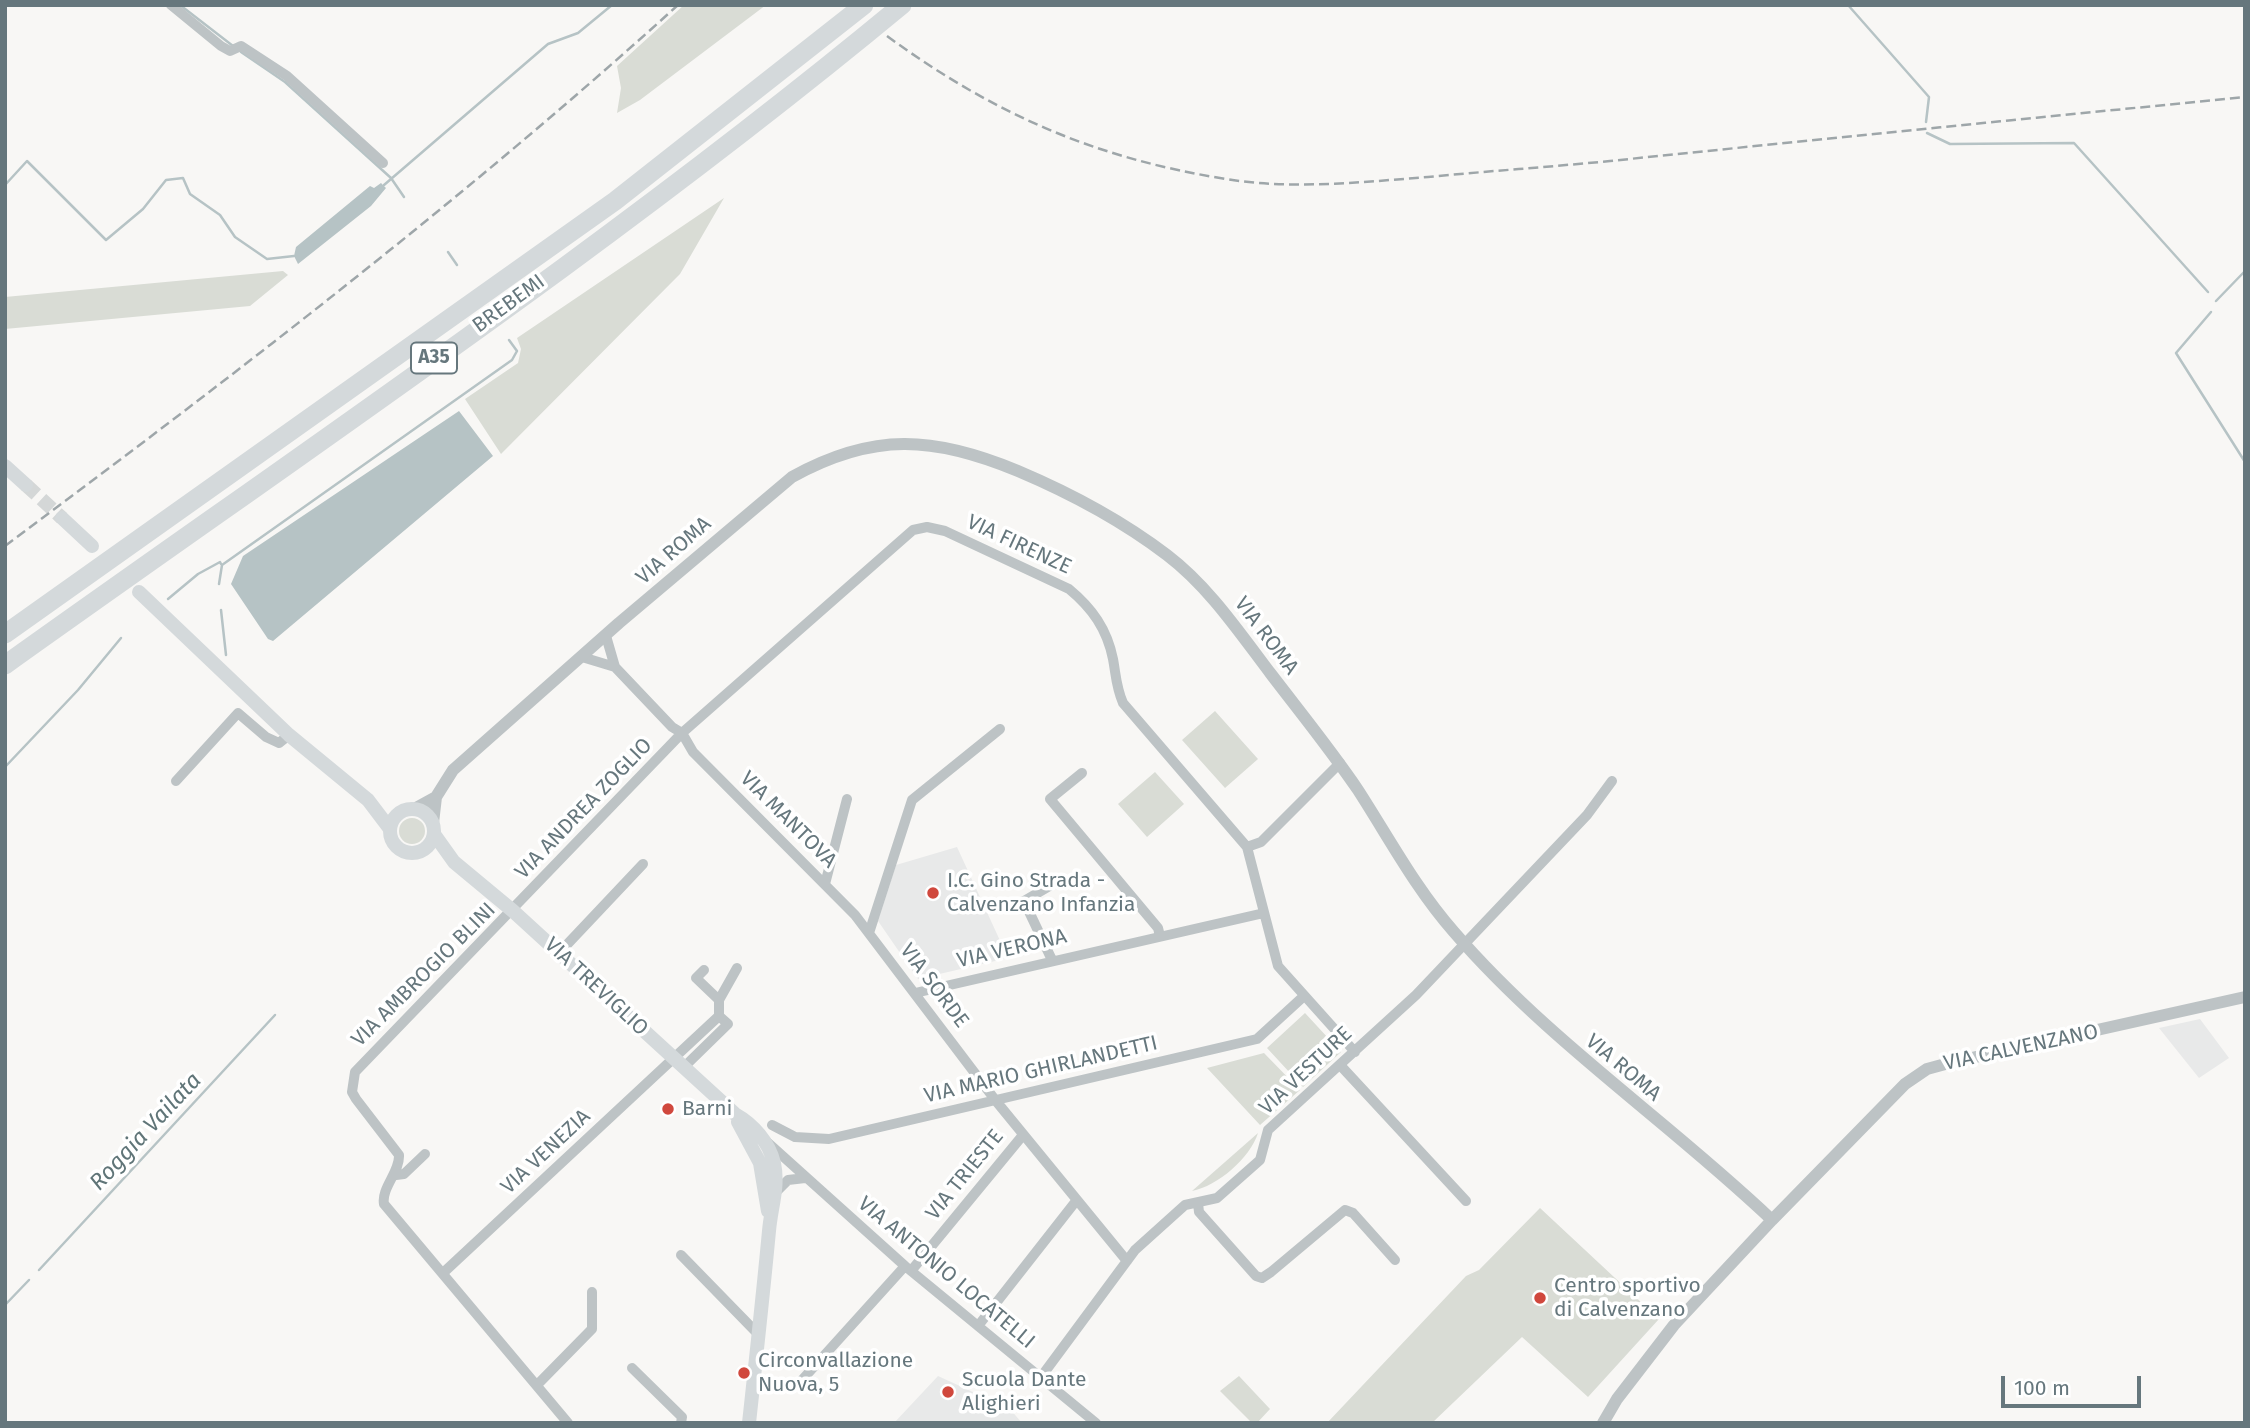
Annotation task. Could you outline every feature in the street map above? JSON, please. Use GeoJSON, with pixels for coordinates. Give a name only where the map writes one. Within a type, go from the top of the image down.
{"type":"FeatureCollection","features":[{"type":"Feature","properties":{"kind":"highway","name":"BREBEMI"},"geometry":{"type":"LineString","coordinates":[[5,634],[615,201],[864,5]]}},
{"type":"Feature","properties":{"kind":"highway","name":"BREBEMI"},"geometry":{"type":"LineString","coordinates":[[5,665],[626,221],[856,44],[896,10]]}},
{"type":"Feature","properties":{"kind":"main road"},"geometry":{"type":"LineString","coordinates":[[5,466],[26,485]]}},
{"type":"Feature","properties":{"kind":"main road"},"geometry":{"type":"LineString","coordinates":[[62,518],[92,546]]}},
{"type":"Feature","properties":{"kind":"main road","name":"VIA TREVIGLIO"},"geometry":{"type":"LineString","coordinates":[[139,592],[289,735],[368,800],[390,829],[391,837],[400,849],[415,853],[422,851],[454,862]]}},
{"type":"Feature","properties":{"kind":"main road","name":"VIA TREVIGLIO"},"geometry":{"type":"LineString","coordinates":[[368,800],[427,813],[454,862],[513,911],[735,1114],[765,1152]]}},
{"type":"Feature","properties":{"kind":"main road"},"geometry":{"type":"LineString","coordinates":[[390,829],[394,818],[409,809]]}},
{"type":"Feature","properties":{"kind":"main road"},"geometry":{"type":"LineString","coordinates":[[422,851],[434,829]]}},
{"type":"Feature","properties":{"kind":"main road"},"geometry":{"type":"LineString","coordinates":[[749,1423],[769,1226],[776,1192],[765,1152]]}},
{"type":"Feature","properties":{"kind":"main road"},"geometry":{"type":"LineString","coordinates":[[765,1152],[769,1226]]}},
{"type":"Feature","properties":{"kind":"street"},"geometry":{"type":"LineString","coordinates":[[171,5],[230,51],[241,46],[287,76],[383,163]]}},
{"type":"Feature","properties":{"kind":"street","name":"VIA ROMA"},"geometry":{"type":"LineString","coordinates":[[434,829],[436,797],[453,771],[764,498],[822,460],[891,443],[919,442],[952,447],[1039,480],[1089,505],[1168,556],[1216,601],[1340,764],[1428,899],[1465,944],[1542,1025],[1772,1220]]}},
{"type":"Feature","properties":{"kind":"street","name":"VIA FIRENZE"},"geometry":{"type":"LineString","coordinates":[[682,733],[903,536],[927,527],[945,531],[1069,589],[1096,615],[1107,637],[1114,661],[1114,684],[1123,703],[1247,847],[1278,966],[1355,1052]]}},
{"type":"Feature","properties":{"kind":"street"},"geometry":{"type":"LineString","coordinates":[[606,636],[615,667],[672,727],[682,733]]}},
{"type":"Feature","properties":{"kind":"street"},"geometry":{"type":"LineString","coordinates":[[582,657],[615,667]]}},
{"type":"Feature","properties":{"kind":"street"},"geometry":{"type":"LineString","coordinates":[[176,782],[238,713],[266,737],[279,743],[289,735]]}},
{"type":"Feature","properties":{"kind":"street"},"geometry":{"type":"LineString","coordinates":[[869,933],[912,800],[1000,729]]}},
{"type":"Feature","properties":{"kind":"street","name":"VIA MANTOVA"},"geometry":{"type":"LineString","coordinates":[[682,733],[693,752],[825,884],[869,933]]}},
{"type":"Feature","properties":{"kind":"street","name":"VIA ANDREA ZOGLIO"},"geometry":{"type":"LineString","coordinates":[[513,911],[682,733]]}},
{"type":"Feature","properties":{"kind":"street"},"geometry":{"type":"LineString","coordinates":[[1247,847],[1261,842],[1340,764]]}},
{"type":"Feature","properties":{"kind":"street"},"geometry":{"type":"LineString","coordinates":[[1082,773],[1050,799],[1158,928],[1160,936]]}},
{"type":"Feature","properties":{"kind":"street","name":"VIA VESTURE"},"geometry":{"type":"LineString","coordinates":[[1041,1377],[1127,1261],[1185,1205],[1217,1198],[1260,1160],[1268,1130],[1355,1052],[1465,944],[1475,930],[1507,901],[1587,815],[1612,781]]}},
{"type":"Feature","properties":{"kind":"street","name":"VIA ROMA"},"geometry":{"type":"LineString","coordinates":[[409,809],[436,797]]}},
{"type":"Feature","properties":{"kind":"street"},"geometry":{"type":"LineString","coordinates":[[825,884],[847,799]]}},
{"type":"Feature","properties":{"kind":"street"},"geometry":{"type":"LineString","coordinates":[[559,953],[643,864]]}},
{"type":"Feature","properties":{"kind":"street"},"geometry":{"type":"LineString","coordinates":[[1052,960],[1024,901],[1053,884]]}},
{"type":"Feature","properties":{"kind":"street","name":"VIA AMBROGIO BLINI"},"geometry":{"type":"LineString","coordinates":[[396,1174],[399,1155],[352,1092],[355,1072],[513,911]]}},
{"type":"Feature","properties":{"kind":"street","name":"VIA VERONA"},"geometry":{"type":"LineString","coordinates":[[915,993],[1264,913]]}},
{"type":"Feature","properties":{"kind":"street","name":"VIA SORDE"},"geometry":{"type":"LineString","coordinates":[[869,933],[996,1101],[1127,1261]]}},
{"type":"Feature","properties":{"kind":"street"},"geometry":{"type":"LineString","coordinates":[[679,1063],[728,1024],[719,1016],[719,1000],[737,968]]}},
{"type":"Feature","properties":{"kind":"street"},"geometry":{"type":"LineString","coordinates":[[704,970],[696,978],[719,1000]]}},
{"type":"Feature","properties":{"kind":"street","name":"VIA MARIO GHIRLANDETTI"},"geometry":{"type":"LineString","coordinates":[[772,1125],[795,1137],[829,1139],[1257,1039],[1304,996]]}},
{"type":"Feature","properties":{"kind":"street","name":"VIA CALVENZANO"},"geometry":{"type":"LineString","coordinates":[[1603,1423],[1674,1325],[1905,1084],[1927,1069],[2245,998]]}},
{"type":"Feature","properties":{"kind":"street","name":"VIA VENEZIA"},"geometry":{"type":"LineString","coordinates":[[443,1273],[679,1063]]}},
{"type":"Feature","properties":{"kind":"street"},"geometry":{"type":"LineString","coordinates":[[1340,1065],[1465,1201]]}},
{"type":"Feature","properties":{"kind":"street","name":"VIA TRIESTE"},"geometry":{"type":"LineString","coordinates":[[802,1380],[908,1269],[1023,1135]]}},
{"type":"Feature","properties":{"kind":"street","name":"VIA ANTONIO LOCATELLI"},"geometry":{"type":"LineString","coordinates":[[765,1152],[803,1176],[908,1269],[1096,1423]]}},
{"type":"Feature","properties":{"kind":"street","name":"VIA ANTONIO LOCATELLI"},"geometry":{"type":"LineString","coordinates":[[765,1152],[803,1176]]}},
{"type":"Feature","properties":{"kind":"street"},"geometry":{"type":"LineString","coordinates":[[425,1154],[404,1174],[396,1174],[386,1192],[384,1204],[568,1423]]}},
{"type":"Feature","properties":{"kind":"street"},"geometry":{"type":"LineString","coordinates":[[776,1192],[788,1180],[803,1176]]}},
{"type":"Feature","properties":{"kind":"street"},"geometry":{"type":"LineString","coordinates":[[978,1326],[1076,1201]]}},
{"type":"Feature","properties":{"kind":"street"},"geometry":{"type":"LineString","coordinates":[[1198,1203],[1199,1212],[1256,1276],[1262,1278],[1345,1210],[1353,1213],[1395,1260]]}},
{"type":"Feature","properties":{"kind":"street"},"geometry":{"type":"LineString","coordinates":[[681,1255],[758,1334]]}},
{"type":"Feature","properties":{"kind":"street"},"geometry":{"type":"LineString","coordinates":[[537,1385],[592,1329],[592,1292]]}},
{"type":"Feature","properties":{"kind":"street"},"geometry":{"type":"LineString","coordinates":[[632,1368],[682,1418],[681,1423]]}},
{"type":"Feature","properties":{"kind":"shaded area"},"geometry":{"type":"Polygon","coordinates":[[[684,5],[766,5],[640,100],[617,113],[621,88],[617,66],[684,5]]]}},
{"type":"Feature","properties":{"kind":"shaded area"},"geometry":{"type":"Polygon","coordinates":[[[381,183],[386,188],[371,206],[298,264],[294,256],[296,247],[370,186],[374,188],[381,183]]]}},
{"type":"Feature","properties":{"kind":"shaded area"},"geometry":{"type":"Polygon","coordinates":[[[724,198],[680,274],[501,454],[465,399],[518,363],[521,349],[517,338],[724,198]]]}},
{"type":"Feature","properties":{"kind":"shaded area"},"geometry":{"type":"Polygon","coordinates":[[[283,271],[288,275],[250,306],[5,329],[5,297],[283,271]]]}},
{"type":"Feature","properties":{"kind":"shaded area"},"geometry":{"type":"Polygon","coordinates":[[[459,411],[493,456],[273,641],[268,639],[231,584],[243,556],[459,411]]]}},
{"type":"Feature","properties":{"kind":"shaded area"},"geometry":{"type":"Polygon","coordinates":[[[1215,711],[1258,759],[1225,788],[1182,740],[1215,711]]]}},
{"type":"Feature","properties":{"kind":"shaded area"},"geometry":{"type":"Polygon","coordinates":[[[1155,772],[1184,804],[1147,837],[1118,804],[1155,772]]]}},
{"type":"Feature","properties":{"kind":"shaded area"},"geometry":{"type":"Polygon","coordinates":[[[412,818],[421,822],[425,831],[421,840],[412,844],[403,840],[399,831],[403,822],[412,818]]]}},
{"type":"Feature","properties":{"kind":"shaded area","name":"I.C. Gino Strada - Calvenzano Infanzia"},"geometry":{"type":"Polygon","coordinates":[[[957,847],[1008,958],[918,979],[878,921],[896,865],[957,847]]]}},
{"type":"Feature","properties":{"kind":"shaded area"},"geometry":{"type":"Polygon","coordinates":[[[1305,1013],[1341,1052],[1303,1087],[1267,1048],[1305,1013]]]}},
{"type":"Feature","properties":{"kind":"shaded area"},"geometry":{"type":"Polygon","coordinates":[[[2200,1019],[2229,1058],[2199,1078],[2159,1028],[2200,1019]]]}},
{"type":"Feature","properties":{"kind":"shaded area"},"geometry":{"type":"Polygon","coordinates":[[[1264,1053],[1300,1090],[1260,1125],[1207,1068],[1264,1053]]]}},
{"type":"Feature","properties":{"kind":"shaded area"},"geometry":{"type":"Polygon","coordinates":[[[1258,1133],[1248,1152],[1232,1170],[1212,1183],[1192,1191],[1258,1133]]]}},
{"type":"Feature","properties":{"kind":"shaded area","name":"Centro sportivo di Calvenzano"},"geometry":{"type":"Polygon","coordinates":[[[1540,1208],[1659,1319],[1588,1397],[1522,1337],[1432,1423],[1327,1423],[1466,1276],[1479,1270],[1540,1208]]]}},
{"type":"Feature","properties":{"kind":"shaded area","name":"Scuola Dante Alighieri"},"geometry":{"type":"Polygon","coordinates":[[[938,1376],[1010,1409],[1022,1423],[894,1423],[938,1376]]]}},
{"type":"Feature","properties":{"kind":"shaded area"},"geometry":{"type":"Polygon","coordinates":[[[1239,1376],[1270,1409],[1257,1423],[1252,1423],[1220,1391],[1239,1376]]]}},
{"type":"Feature","properties":{"kind":"waterway"},"geometry":{"type":"LineString","coordinates":[[180,5],[233,46]]}},
{"type":"Feature","properties":{"kind":"waterway"},"geometry":{"type":"LineString","coordinates":[[384,185],[548,44],[578,33],[612,5]]}},
{"type":"Feature","properties":{"kind":"waterway"},"geometry":{"type":"LineString","coordinates":[[1848,5],[1929,97],[1926,122]]}},
{"type":"Feature","properties":{"kind":"waterway"},"geometry":{"type":"LineString","coordinates":[[241,52],[285,82],[391,178],[404,197]]}},
{"type":"Feature","properties":{"kind":"waterway"},"geometry":{"type":"LineString","coordinates":[[1927,133],[1950,144],[2074,143],[2208,292]]}},
{"type":"Feature","properties":{"kind":"waterway"},"geometry":{"type":"LineString","coordinates":[[5,185],[27,161],[106,240],[143,209],[166,180],[183,178],[190,194],[220,215],[235,237],[267,259],[294,256]]}},
{"type":"Feature","properties":{"kind":"waterway"},"geometry":{"type":"LineString","coordinates":[[448,252],[457,265]]}},
{"type":"Feature","properties":{"kind":"waterway"},"geometry":{"type":"LineString","coordinates":[[2216,301],[2245,271]]}},
{"type":"Feature","properties":{"kind":"waterway"},"geometry":{"type":"LineString","coordinates":[[2211,312],[2176,353],[2245,462]]}},
{"type":"Feature","properties":{"kind":"waterway"},"geometry":{"type":"LineString","coordinates":[[219,584],[222,565],[512,360],[517,351],[509,340]]}},
{"type":"Feature","properties":{"kind":"waterway"},"geometry":{"type":"LineString","coordinates":[[168,599],[198,574],[220,562],[221,564]]}},
{"type":"Feature","properties":{"kind":"waterway"},"geometry":{"type":"LineString","coordinates":[[221,610],[226,655]]}},
{"type":"Feature","properties":{"kind":"waterway"},"geometry":{"type":"LineString","coordinates":[[5,767],[78,690],[121,638]]}},
{"type":"Feature","properties":{"kind":"waterway","name":"Roggia Vailata"},"geometry":{"type":"LineString","coordinates":[[39,1270],[275,1015]]}},
{"type":"Feature","properties":{"kind":"waterway","name":"Roggia Vailata"},"geometry":{"type":"LineString","coordinates":[[5,1305],[29,1280]]}},
{"type":"Feature","properties":{"kind":"tunnel"},"geometry":{"type":"LineString","coordinates":[[26,485],[62,518]]}},
{"type":"Feature","properties":{"kind":"railway"},"geometry":{"type":"LineString","coordinates":[[5,546],[348,284],[515,147],[678,5]]}},
{"type":"Feature","properties":{"kind":"railway"},"geometry":{"type":"LineString","coordinates":[[887,36],[927,64],[1006,110],[1089,145],[1178,170],[1226,179],[1276,184],[1352,183],[1587,163],[2245,97]]}},
{"type":"Feature","properties":{"kind":"place","name":"I.C. Gino Strada - Calvenzano Infanzia"},"geometry":{"type":"Point","coordinates":[933,893]}},
{"type":"Feature","properties":{"kind":"place","name":"Barni"},"geometry":{"type":"Point","coordinates":[668,1109]}},
{"type":"Feature","properties":{"kind":"place","name":"Centro sportivo di Calvenzano"},"geometry":{"type":"Point","coordinates":[1540,1298]}},
{"type":"Feature","properties":{"kind":"place","name":"Circonvallazione Nuova, 5"},"geometry":{"type":"Point","coordinates":[744,1373]}},
{"type":"Feature","properties":{"kind":"place","name":"Scuola Dante Alighieri"},"geometry":{"type":"Point","coordinates":[948,1392]}}]}
